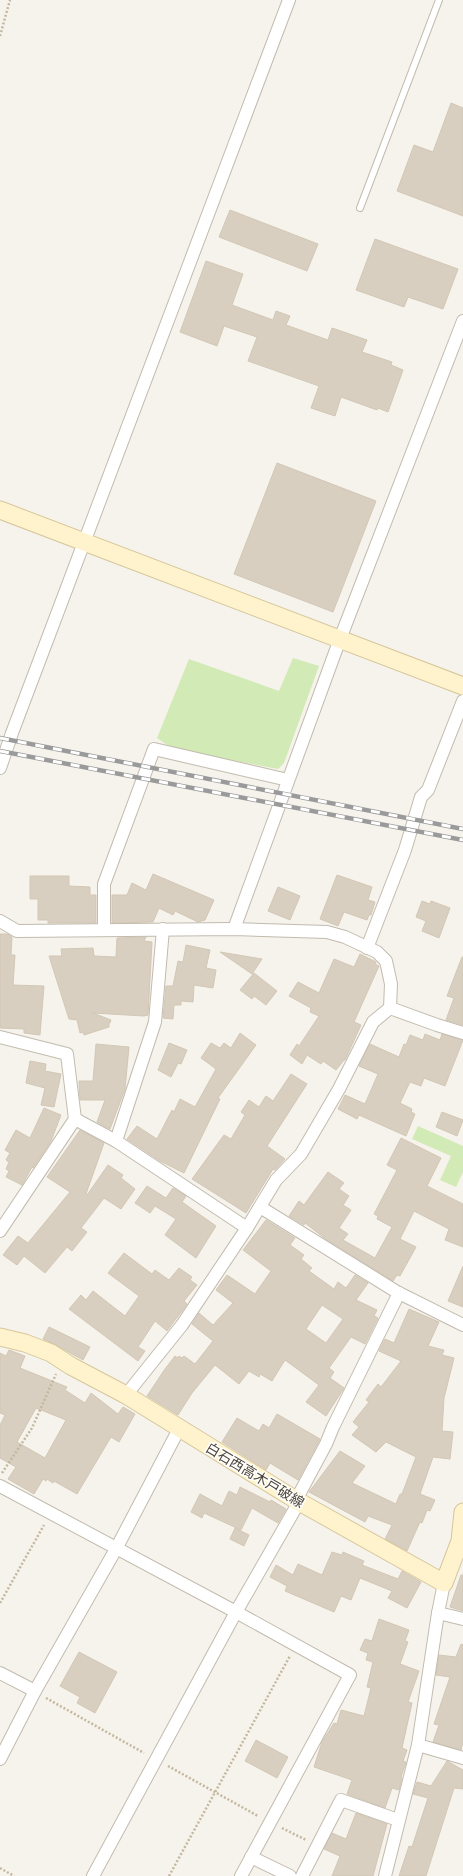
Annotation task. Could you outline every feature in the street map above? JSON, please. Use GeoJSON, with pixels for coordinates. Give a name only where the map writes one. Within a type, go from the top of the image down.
{"type":"FeatureCollection","features":[{"type":"Feature","properties":{"kind":"main road"},"geometry":{"type":"LineString","coordinates":[[0,510],[463,686]]}},
{"type":"Feature","properties":{"kind":"main road","name":"白石西高木戸破線"},"geometry":{"type":"LineString","coordinates":[[0,1337],[25,1343],[52,1353],[126,1395],[297,1501],[444,1583]]}},
{"type":"Feature","properties":{"kind":"main road"},"geometry":{"type":"LineString","coordinates":[[444,1583],[460,1542],[463,1522]]}},
{"type":"Feature","properties":{"kind":"street"},"geometry":{"type":"LineString","coordinates":[[0,768],[289,0]]}},
{"type":"Feature","properties":{"kind":"street"},"geometry":{"type":"LineString","coordinates":[[234,929],[340,639],[463,321]]}},
{"type":"Feature","properties":{"kind":"street"},"geometry":{"type":"LineString","coordinates":[[367,948],[405,850],[421,797],[428,790],[463,701]]}},
{"type":"Feature","properties":{"kind":"street"},"geometry":{"type":"LineString","coordinates":[[104,930],[104,884],[154,749],[288,780]]}},
{"type":"Feature","properties":{"kind":"street"},"geometry":{"type":"LineString","coordinates":[[0,921],[17,931],[234,929],[327,932],[345,937],[377,952],[386,961],[391,984],[390,1008],[373,1022],[339,1089],[301,1154],[276,1180],[247,1228],[182,1325],[126,1395]]}},
{"type":"Feature","properties":{"kind":"street"},"geometry":{"type":"LineString","coordinates":[[116,1141],[155,1022],[162,929]]}},
{"type":"Feature","properties":{"kind":"street"},"geometry":{"type":"LineString","coordinates":[[390,1008],[463,1033]]}},
{"type":"Feature","properties":{"kind":"street"},"geometry":{"type":"LineString","coordinates":[[0,1038],[67,1054],[75,1119],[0,1231]]}},
{"type":"Feature","properties":{"kind":"street"},"geometry":{"type":"LineString","coordinates":[[75,1119],[116,1141],[247,1228]]}},
{"type":"Feature","properties":{"kind":"street"},"geometry":{"type":"LineString","coordinates":[[260,1207],[338,1257],[399,1293],[463,1325]]}},
{"type":"Feature","properties":{"kind":"street"},"geometry":{"type":"LineString","coordinates":[[93,1876],[297,1501],[399,1293]]}},
{"type":"Feature","properties":{"kind":"street"},"geometry":{"type":"LineString","coordinates":[[0,1759],[35,1691],[116,1549],[179,1429]]}},
{"type":"Feature","properties":{"kind":"street"},"geometry":{"type":"LineString","coordinates":[[0,1486],[236,1612],[350,1675],[241,1876]]}},
{"type":"Feature","properties":{"kind":"street"},"geometry":{"type":"LineString","coordinates":[[385,1876],[418,1745],[444,1583]]}},
{"type":"Feature","properties":{"kind":"street"},"geometry":{"type":"LineString","coordinates":[[438,1613],[463,1619]]}},
{"type":"Feature","properties":{"kind":"street"},"geometry":{"type":"LineString","coordinates":[[0,1673],[35,1691]]}},
{"type":"Feature","properties":{"kind":"street"},"geometry":{"type":"LineString","coordinates":[[418,1745],[463,1758]]}},
{"type":"Feature","properties":{"kind":"street"},"geometry":{"type":"LineString","coordinates":[[302,1876],[341,1800],[398,1820]]}},
{"type":"Feature","properties":{"kind":"street"},"geometry":{"type":"LineString","coordinates":[[251,1857],[290,1876]]}},
{"type":"Feature","properties":{"kind":"lane"},"geometry":{"type":"LineString","coordinates":[[360,208],[439,0]]}},
{"type":"Feature","properties":{"kind":"path"},"geometry":{"type":"LineString","coordinates":[[0,36],[10,0]]}},
{"type":"Feature","properties":{"kind":"path"},"geometry":{"type":"LineString","coordinates":[[0,1476],[32,1428],[62,1360]]}},
{"type":"Feature","properties":{"kind":"path"},"geometry":{"type":"LineString","coordinates":[[0,1603],[51,1513]]}},
{"type":"Feature","properties":{"kind":"path"},"geometry":{"type":"LineString","coordinates":[[169,1876],[296,1645]]}},
{"type":"Feature","properties":{"kind":"path"},"geometry":{"type":"LineString","coordinates":[[35,1691],[269,1822],[318,1846]]}},
{"type":"Feature","properties":{"kind":"path"},"geometry":{"type":"LineString","coordinates":[[0,1868],[14,1876]]}},
{"type":"Feature","properties":{"kind":"green space"},"geometry":{"type":"Polygon","coordinates":[[[293,658],[319,666],[284,763],[278,769],[173,749],[157,738],[189,659],[279,691],[293,658]]]}},
{"type":"Feature","properties":{"kind":"green space"},"geometry":{"type":"Polygon","coordinates":[[[418,1126],[463,1146],[463,1172],[456,1187],[440,1180],[451,1156],[412,1139],[418,1126]]]}},
{"type":"Feature","properties":{"kind":"building"},"geometry":{"type":"Polygon","coordinates":[[[451,103],[463,108],[463,216],[397,191],[414,145],[433,152],[451,103]]]}},
{"type":"Feature","properties":{"kind":"building"},"geometry":{"type":"Polygon","coordinates":[[[230,210],[318,244],[307,271],[219,237],[230,210]]]}},
{"type":"Feature","properties":{"kind":"building"},"geometry":{"type":"Polygon","coordinates":[[[375,239],[458,269],[443,309],[408,297],[404,307],[356,290],[375,239]]]}},
{"type":"Feature","properties":{"kind":"building"},"geometry":{"type":"Polygon","coordinates":[[[206,261],[243,274],[232,305],[273,320],[276,311],[290,316],[286,325],[328,340],[332,328],[367,340],[362,352],[392,362],[391,365],[403,370],[388,412],[378,408],[377,410],[341,397],[335,416],[311,408],[319,386],[248,361],[257,337],[224,326],[217,346],[180,332],[206,261]]]}},
{"type":"Feature","properties":{"kind":"building"},"geometry":{"type":"Polygon","coordinates":[[[277,463],[376,501],[333,612],[234,574],[277,463]]]}},
{"type":"Feature","properties":{"kind":"building"},"geometry":{"type":"Polygon","coordinates":[[[153,874],[214,900],[205,920],[198,922],[175,911],[173,915],[159,908],[153,922],[112,923],[112,895],[127,895],[132,883],[146,890],[153,874]]]}},
{"type":"Feature","properties":{"kind":"building"},"geometry":{"type":"Polygon","coordinates":[[[337,875],[372,887],[368,900],[375,902],[371,915],[369,915],[367,920],[344,912],[338,926],[320,919],[337,875]]]}},
{"type":"Feature","properties":{"kind":"building"},"geometry":{"type":"Polygon","coordinates":[[[30,876],[69,876],[69,886],[90,887],[90,895],[96,895],[96,923],[48,923],[48,920],[38,920],[38,899],[30,899],[30,876]]]}},
{"type":"Feature","properties":{"kind":"building"},"geometry":{"type":"Polygon","coordinates":[[[278,887],[300,896],[290,920],[268,911],[278,887]]]}},
{"type":"Feature","properties":{"kind":"building"},"geometry":{"type":"Polygon","coordinates":[[[422,901],[430,904],[431,901],[450,908],[439,938],[422,931],[426,921],[416,917],[422,901]]]}},
{"type":"Feature","properties":{"kind":"building"},"geometry":{"type":"Polygon","coordinates":[[[0,934],[8,934],[12,937],[11,955],[15,955],[13,985],[44,986],[40,1035],[24,1033],[24,1029],[0,1028],[0,934]]]}},
{"type":"Feature","properties":{"kind":"building"},"geometry":{"type":"Polygon","coordinates":[[[146,937],[144,941],[152,942],[148,1015],[93,1013],[111,1020],[109,1027],[84,1035],[83,1032],[80,1033],[77,1020],[69,1019],[49,956],[62,956],[61,949],[93,948],[94,956],[116,957],[117,938],[146,937]]]}},
{"type":"Feature","properties":{"kind":"building"},"geometry":{"type":"Polygon","coordinates":[[[186,945],[210,950],[206,968],[216,970],[213,988],[194,985],[193,1002],[181,1001],[181,1005],[174,1005],[173,1019],[163,1018],[166,986],[173,986],[178,961],[183,962],[186,945]]]}},
{"type":"Feature","properties":{"kind":"building"},"geometry":{"type":"Polygon","coordinates":[[[220,952],[262,959],[252,974],[220,952]]]}},
{"type":"Feature","properties":{"kind":"building"},"geometry":{"type":"Polygon","coordinates":[[[360,954],[376,962],[375,964],[379,966],[354,1022],[361,1025],[345,1060],[336,1070],[323,1061],[321,1064],[307,1055],[302,1064],[290,1055],[297,1044],[299,1046],[319,1016],[310,1012],[311,1008],[289,996],[298,982],[319,993],[334,959],[354,967],[360,954]]]}},
{"type":"Feature","properties":{"kind":"building"},"geometry":{"type":"Polygon","coordinates":[[[462,957],[463,1025],[446,1020],[454,998],[447,996],[462,957]]]}},
{"type":"Feature","properties":{"kind":"building"},"geometry":{"type":"Polygon","coordinates":[[[254,973],[277,991],[266,1005],[254,996],[252,999],[240,990],[254,973]]]}},
{"type":"Feature","properties":{"kind":"building"},"geometry":{"type":"Polygon","coordinates":[[[240,1033],[256,1045],[218,1098],[220,1099],[184,1173],[160,1161],[127,1139],[137,1126],[157,1139],[172,1110],[174,1112],[180,1099],[195,1107],[216,1069],[201,1058],[211,1043],[220,1048],[224,1043],[231,1048],[240,1033]]]}},
{"type":"Feature","properties":{"kind":"building"},"geometry":{"type":"Polygon","coordinates":[[[425,1034],[440,1040],[442,1034],[463,1040],[445,1086],[424,1078],[421,1086],[410,1082],[400,1103],[412,1109],[411,1112],[415,1114],[406,1136],[359,1115],[357,1119],[338,1109],[345,1095],[365,1104],[378,1074],[359,1066],[370,1044],[399,1057],[404,1044],[406,1045],[410,1035],[423,1040],[425,1034]]]}},
{"type":"Feature","properties":{"kind":"building"},"geometry":{"type":"Polygon","coordinates":[[[169,1043],[187,1050],[181,1064],[178,1063],[171,1077],[158,1070],[169,1043]]]}},
{"type":"Feature","properties":{"kind":"building"},"geometry":{"type":"Polygon","coordinates":[[[96,1044],[129,1047],[125,1089],[110,1129],[97,1122],[105,1100],[80,1100],[79,1081],[93,1081],[96,1044]]]}},
{"type":"Feature","properties":{"kind":"building"},"geometry":{"type":"Polygon","coordinates":[[[30,1061],[46,1064],[45,1071],[61,1074],[54,1107],[41,1105],[45,1088],[26,1083],[30,1061]]]}},
{"type":"Feature","properties":{"kind":"building"},"geometry":{"type":"Polygon","coordinates":[[[291,1074],[307,1084],[267,1146],[285,1159],[275,1170],[273,1169],[246,1213],[192,1179],[224,1135],[231,1139],[245,1115],[241,1112],[249,1100],[259,1107],[266,1096],[273,1101],[291,1074]]]}},
{"type":"Feature","properties":{"kind":"building"},"geometry":{"type":"Polygon","coordinates":[[[44,1108],[61,1115],[51,1141],[33,1168],[32,1167],[22,1185],[6,1177],[9,1171],[6,1169],[9,1162],[6,1160],[10,1153],[5,1150],[16,1130],[30,1138],[44,1108]]]}},
{"type":"Feature","properties":{"kind":"building"},"geometry":{"type":"Polygon","coordinates":[[[442,1112],[463,1120],[457,1136],[436,1127],[442,1112]]]}},
{"type":"Feature","properties":{"kind":"building"},"geometry":{"type":"Polygon","coordinates":[[[80,1130],[104,1143],[86,1194],[87,1195],[108,1165],[123,1175],[121,1178],[135,1189],[121,1209],[104,1198],[81,1228],[87,1232],[72,1251],[67,1247],[45,1273],[24,1256],[17,1265],[3,1255],[18,1236],[28,1243],[70,1192],[47,1177],[80,1130]]]}},
{"type":"Feature","properties":{"kind":"building"},"geometry":{"type":"Polygon","coordinates":[[[401,1138],[441,1158],[427,1186],[463,1204],[463,1247],[445,1240],[449,1229],[414,1211],[400,1239],[416,1247],[400,1276],[397,1275],[393,1281],[327,1240],[305,1223],[304,1225],[289,1216],[299,1201],[304,1205],[328,1172],[344,1183],[339,1189],[349,1196],[343,1205],[351,1210],[339,1228],[348,1234],[343,1240],[375,1258],[392,1227],[377,1219],[378,1216],[374,1214],[397,1170],[387,1165],[401,1138]]]}},
{"type":"Feature","properties":{"kind":"building"},"geometry":{"type":"Polygon","coordinates":[[[147,1186],[166,1198],[173,1188],[186,1196],[182,1202],[216,1226],[196,1258],[165,1235],[176,1219],[155,1206],[150,1213],[135,1203],[147,1186]]]}},
{"type":"Feature","properties":{"kind":"building"},"geometry":{"type":"Polygon","coordinates":[[[266,1220],[295,1238],[290,1245],[304,1255],[301,1259],[312,1268],[309,1271],[334,1289],[338,1282],[346,1288],[355,1275],[368,1283],[356,1300],[377,1310],[374,1316],[378,1318],[365,1344],[351,1337],[329,1368],[334,1372],[330,1378],[344,1388],[326,1416],[306,1402],[319,1385],[285,1360],[272,1381],[260,1374],[259,1377],[249,1371],[239,1384],[215,1365],[192,1393],[178,1415],[147,1396],[175,1356],[182,1358],[184,1356],[195,1364],[213,1341],[192,1324],[199,1313],[213,1325],[233,1303],[216,1290],[227,1275],[255,1294],[271,1271],[243,1250],[266,1220]],[[322,1305],[306,1329],[326,1343],[343,1319],[322,1305]]]}},
{"type":"Feature","properties":{"kind":"building"},"geometry":{"type":"Polygon","coordinates":[[[124,1253],[152,1274],[155,1270],[169,1280],[179,1268],[192,1277],[190,1280],[197,1285],[184,1301],[187,1304],[167,1331],[155,1321],[138,1347],[145,1351],[138,1361],[69,1309],[81,1295],[86,1300],[93,1291],[125,1316],[139,1296],[108,1273],[124,1253]]]}},
{"type":"Feature","properties":{"kind":"building"},"geometry":{"type":"Polygon","coordinates":[[[463,1266],[463,1307],[448,1301],[463,1266]]]}},
{"type":"Feature","properties":{"kind":"building"},"geometry":{"type":"Polygon","coordinates":[[[409,1309],[439,1322],[428,1346],[444,1350],[442,1355],[454,1358],[444,1398],[442,1431],[453,1432],[450,1459],[433,1457],[420,1494],[435,1500],[430,1511],[427,1510],[422,1523],[420,1522],[407,1551],[385,1539],[392,1525],[368,1516],[365,1522],[309,1492],[340,1451],[365,1466],[352,1483],[396,1504],[400,1494],[402,1494],[416,1457],[386,1442],[376,1452],[352,1435],[359,1427],[353,1422],[369,1402],[366,1400],[378,1384],[381,1387],[401,1361],[379,1351],[385,1339],[394,1343],[409,1309]]]}},
{"type":"Feature","properties":{"kind":"building"},"geometry":{"type":"Polygon","coordinates":[[[49,1327],[90,1347],[83,1360],[43,1339],[49,1327]]]}},
{"type":"Feature","properties":{"kind":"building"},"geometry":{"type":"Polygon","coordinates":[[[9,1350],[25,1356],[20,1368],[67,1387],[65,1390],[85,1403],[91,1393],[118,1414],[123,1407],[135,1414],[119,1442],[111,1437],[77,1494],[54,1481],[53,1483],[47,1479],[46,1481],[43,1479],[34,1494],[8,1479],[16,1467],[0,1458],[0,1425],[5,1415],[0,1413],[0,1353],[6,1356],[9,1350]],[[36,1408],[17,1442],[45,1458],[66,1420],[36,1408]]]}},
{"type":"Feature","properties":{"kind":"building"},"geometry":{"type":"Polygon","coordinates":[[[277,1414],[320,1439],[298,1480],[270,1463],[266,1470],[222,1442],[237,1418],[259,1431],[263,1424],[269,1428],[277,1414]]]}},
{"type":"Feature","properties":{"kind":"building"},"geometry":{"type":"Polygon","coordinates":[[[240,1487],[270,1502],[271,1500],[286,1509],[278,1523],[252,1508],[241,1530],[204,1513],[202,1518],[191,1512],[200,1494],[222,1506],[229,1491],[237,1495],[240,1487]]]}},
{"type":"Feature","properties":{"kind":"building"},"geometry":{"type":"Polygon","coordinates":[[[235,1528],[249,1535],[244,1546],[230,1539],[235,1528]]]}},
{"type":"Feature","properties":{"kind":"building"},"geometry":{"type":"Polygon","coordinates":[[[332,1552],[342,1555],[343,1552],[364,1561],[362,1565],[398,1579],[402,1571],[421,1582],[407,1608],[388,1598],[392,1591],[360,1578],[351,1600],[341,1596],[334,1612],[285,1591],[287,1586],[270,1577],[276,1565],[293,1575],[298,1564],[322,1575],[332,1552]]]}},
{"type":"Feature","properties":{"kind":"building"},"geometry":{"type":"Polygon","coordinates":[[[461,1575],[463,1575],[463,1611],[450,1607],[461,1575]]]}},
{"type":"Feature","properties":{"kind":"building"},"geometry":{"type":"Polygon","coordinates":[[[379,1619],[409,1630],[405,1641],[408,1642],[400,1664],[419,1671],[408,1702],[412,1703],[402,1748],[407,1750],[403,1761],[406,1762],[401,1777],[399,1790],[392,1788],[385,1808],[347,1794],[352,1780],[314,1767],[322,1742],[334,1723],[337,1724],[341,1710],[364,1716],[371,1688],[367,1687],[373,1662],[366,1660],[368,1653],[360,1650],[365,1639],[372,1641],[379,1619]]]}},
{"type":"Feature","properties":{"kind":"building"},"geometry":{"type":"Polygon","coordinates":[[[461,1644],[463,1645],[463,1742],[461,1750],[433,1742],[439,1725],[434,1724],[450,1677],[436,1675],[439,1655],[456,1657],[461,1644]]]}},
{"type":"Feature","properties":{"kind":"building"},"geometry":{"type":"Polygon","coordinates":[[[79,1652],[117,1672],[95,1713],[77,1703],[80,1697],[60,1686],[79,1652]]]}},
{"type":"Feature","properties":{"kind":"building"},"geometry":{"type":"Polygon","coordinates":[[[256,1740],[288,1757],[277,1778],[245,1761],[256,1740]]]}},
{"type":"Feature","properties":{"kind":"building"},"geometry":{"type":"Polygon","coordinates":[[[447,1761],[463,1770],[463,1789],[454,1788],[426,1876],[399,1876],[409,1846],[412,1847],[428,1798],[413,1794],[417,1782],[431,1786],[447,1761]]]}},
{"type":"Feature","properties":{"kind":"building"},"geometry":{"type":"Polygon","coordinates":[[[356,1813],[387,1824],[373,1876],[332,1876],[340,1856],[324,1849],[332,1833],[346,1839],[356,1813]]]}},
{"type":"Feature","properties":{"kind":"railway"},"geometry":{"type":"LineString","coordinates":[[0,738],[463,829]]}},
{"type":"Feature","properties":{"kind":"railway"},"geometry":{"type":"LineString","coordinates":[[0,751],[463,840]]}}]}
